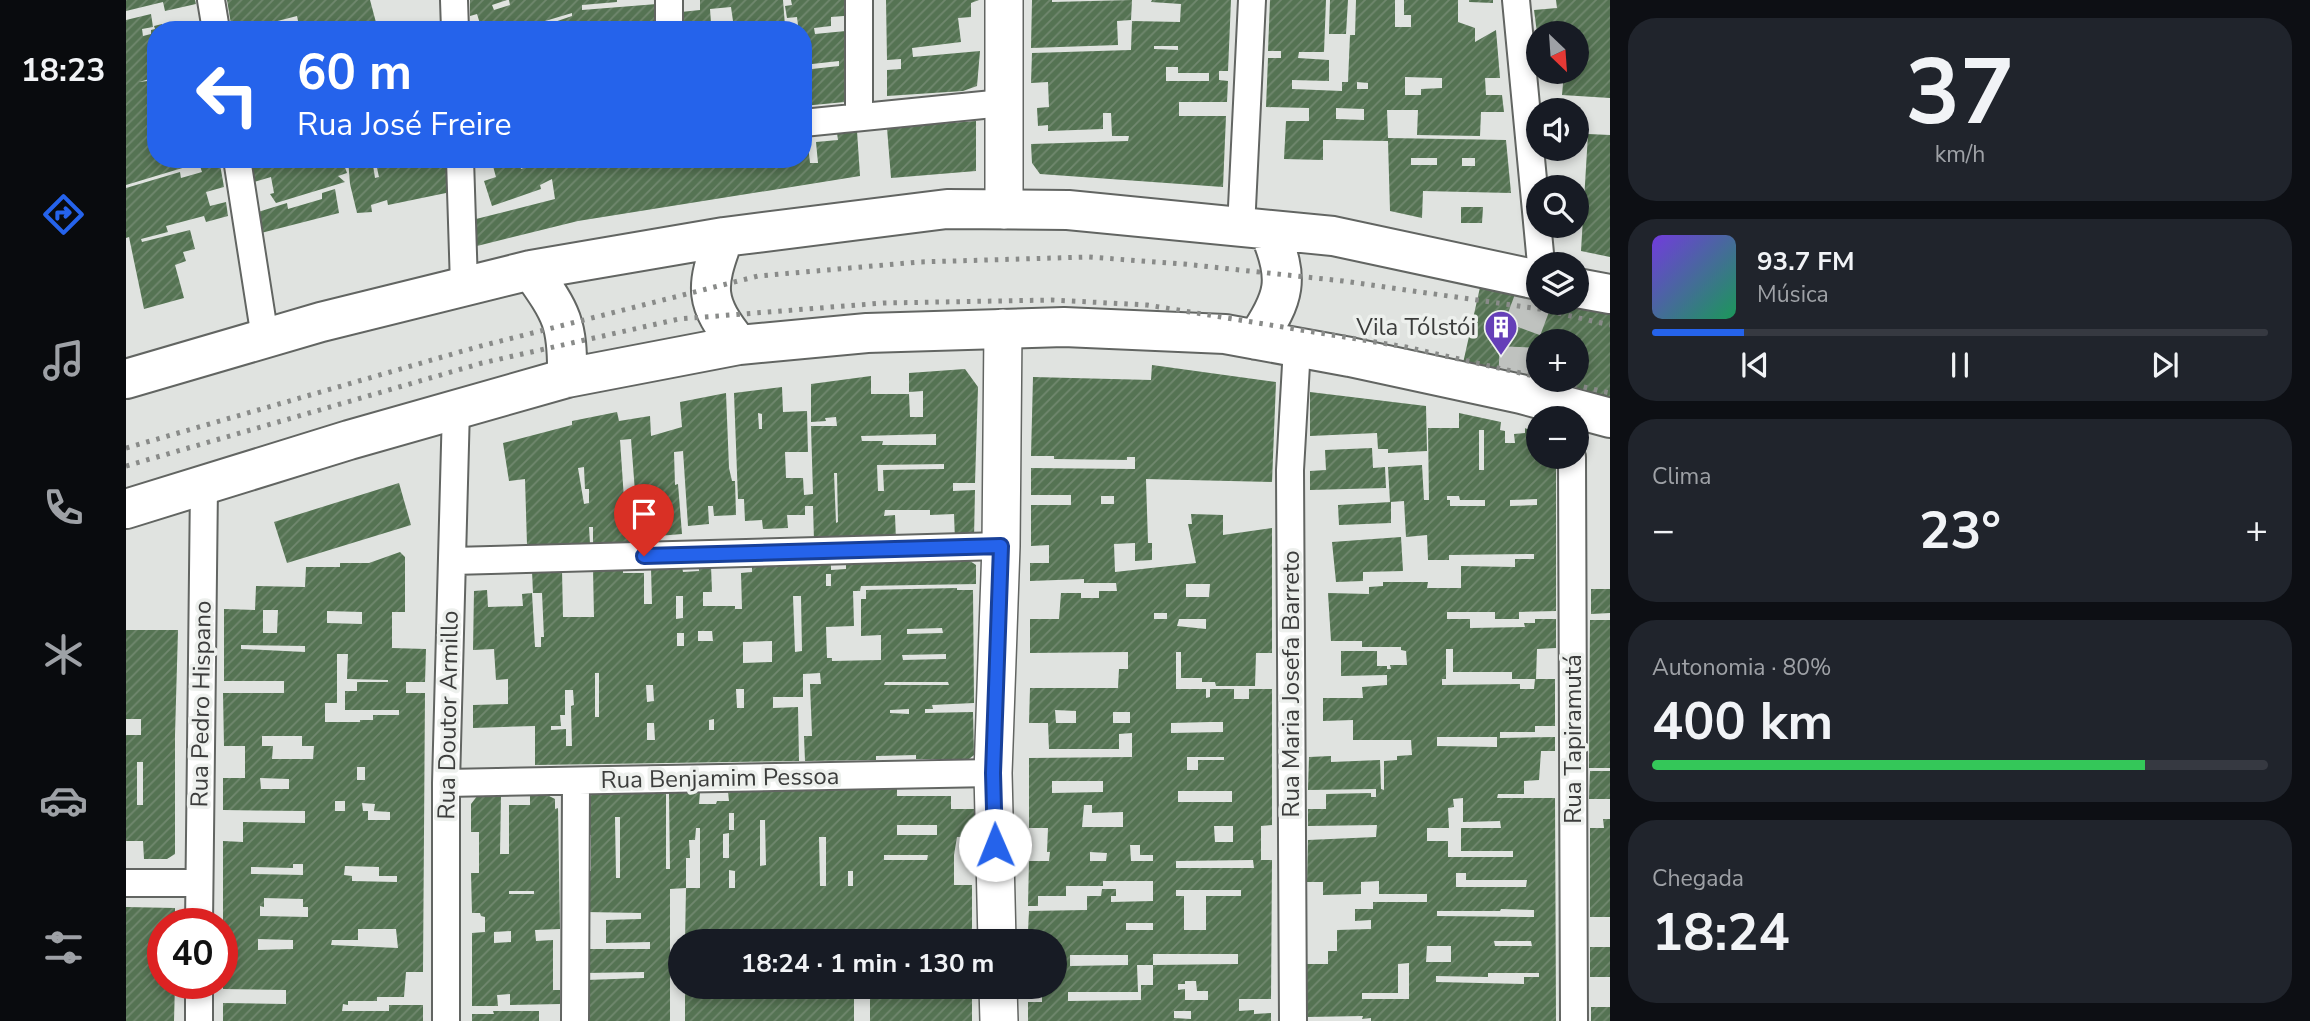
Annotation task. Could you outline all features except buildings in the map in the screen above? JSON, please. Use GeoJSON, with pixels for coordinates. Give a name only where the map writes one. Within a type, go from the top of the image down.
{"type":"FeatureCollection","features":[{"type":"Feature","properties":{"kind":"main road"},"geometry":{"type":"LineString","coordinates":[[126,379],[265,338],[531,270],[724,237],[947,209],[1068,210],[1333,236],[1526,279]]}},
{"type":"Feature","properties":{"kind":"main road"},"geometry":{"type":"LineString","coordinates":[[1255,230],[1279,252],[1283,281],[1282,295],[1275,313],[1256,340]]}},
{"type":"Feature","properties":{"kind":"main road"},"geometry":{"type":"LineString","coordinates":[[724,237],[713,266],[712,302],[719,320],[739,345]]}},
{"type":"Feature","properties":{"kind":"main road"},"geometry":{"type":"LineString","coordinates":[[531,270],[561,315],[568,349],[567,378]]}},
{"type":"Feature","properties":{"kind":"main road"},"geometry":{"type":"LineString","coordinates":[[1589,291],[1610,295]]}},
{"type":"Feature","properties":{"kind":"main road"},"geometry":{"type":"LineString","coordinates":[[126,509],[456,408],[567,378],[739,345],[867,332],[1064,327],[1225,334],[1519,390],[1554,406]]}},
{"type":"Feature","properties":{"kind":"main road"},"geometry":{"type":"LineString","coordinates":[[1589,416],[1610,418]]}},
{"type":"Feature","properties":{"kind":"street"},"geometry":{"type":"LineString","coordinates":[[211,0],[214,21]]}},
{"type":"Feature","properties":{"kind":"street"},"geometry":{"type":"LineString","coordinates":[[454,0],[455,21]]}},
{"type":"Feature","properties":{"kind":"street"},"geometry":{"type":"LineString","coordinates":[[669,0],[669,21]]}},
{"type":"Feature","properties":{"kind":"street"},"geometry":{"type":"LineString","coordinates":[[859,0],[859,116]]}},
{"type":"Feature","properties":{"kind":"street"},"geometry":{"type":"LineString","coordinates":[[1004,0],[1004,210]]}},
{"type":"Feature","properties":{"kind":"street"},"geometry":{"type":"LineString","coordinates":[[1252,0],[1255,230]]}},
{"type":"Feature","properties":{"kind":"street"},"geometry":{"type":"LineString","coordinates":[[1516,0],[1536,252]]}},
{"type":"Feature","properties":{"kind":"street"},"geometry":{"type":"LineString","coordinates":[[812,122],[1003,103]]}},
{"type":"Feature","properties":{"kind":"street"},"geometry":{"type":"LineString","coordinates":[[238,168],[265,338]]}},
{"type":"Feature","properties":{"kind":"street"},"geometry":{"type":"LineString","coordinates":[[460,168],[464,285]]}},
{"type":"Feature","properties":{"kind":"street"},"geometry":{"type":"LineString","coordinates":[[997,929],[993,773],[1001,546],[1003,328]]}},
{"type":"Feature","properties":{"kind":"street","name":"Rua Maria Josefa Barreto"},"geometry":{"type":"LineString","coordinates":[[1293,1021],[1290,470],[1297,347]]}},
{"type":"Feature","properties":{"kind":"street","name":"Rua Doutor Armillo"},"geometry":{"type":"LineString","coordinates":[[446,1021],[446,782],[456,408]]}},
{"type":"Feature","properties":{"kind":"street","name":"Rua Tapiramutá"},"geometry":{"type":"LineString","coordinates":[[1572,469],[1574,1021]]}},
{"type":"Feature","properties":{"kind":"street","name":"Rua Pedro Hispano"},"geometry":{"type":"LineString","coordinates":[[199,908],[204,485]]}},
{"type":"Feature","properties":{"kind":"street"},"geometry":{"type":"LineString","coordinates":[[452,561],[1001,546]]}},
{"type":"Feature","properties":{"kind":"street","name":"Rua Benjamim Pessoa"},"geometry":{"type":"LineString","coordinates":[[446,782],[993,773]]}},
{"type":"Feature","properties":{"kind":"street"},"geometry":{"type":"LineString","coordinates":[[575,1021],[576,781]]}},
{"type":"Feature","properties":{"kind":"street"},"geometry":{"type":"LineString","coordinates":[[126,883],[199,883]]}},
{"type":"Feature","properties":{"kind":"street"},"geometry":{"type":"LineString","coordinates":[[199,999],[199,1021]]}},
{"type":"Feature","properties":{"kind":"street"},"geometry":{"type":"LineString","coordinates":[[998,999],[999,1021]]}},
{"type":"Feature","properties":{"kind":"tunnel"},"geometry":{"type":"LineString","coordinates":[[1517,385],[1519,338],[1528,315]]}},
{"type":"Feature","properties":{"kind":"railway"},"geometry":{"type":"LineString","coordinates":[[126,448],[477,347],[758,276],[919,262],[1088,257],[1184,264],[1343,281],[1540,309],[1610,325]]}},
{"type":"Feature","properties":{"kind":"railway"},"geometry":{"type":"LineString","coordinates":[[126,466],[482,363],[679,319],[883,303],[1052,300],[1147,305],[1406,347],[1526,374]]}},
{"type":"Feature","properties":{"kind":"railway"},"geometry":{"type":"LineString","coordinates":[[1589,388],[1610,393]]}},
{"type":"Feature","properties":{"kind":"place","name":"Vila Tólstói"},"geometry":{"type":"Point","coordinates":[1501,357]}},
{"type":"Feature","properties":{"kind":"route"},"geometry":{"type":"LineString","coordinates":[[644,556],[1001,546],[993,773],[995,845]]}}]}
